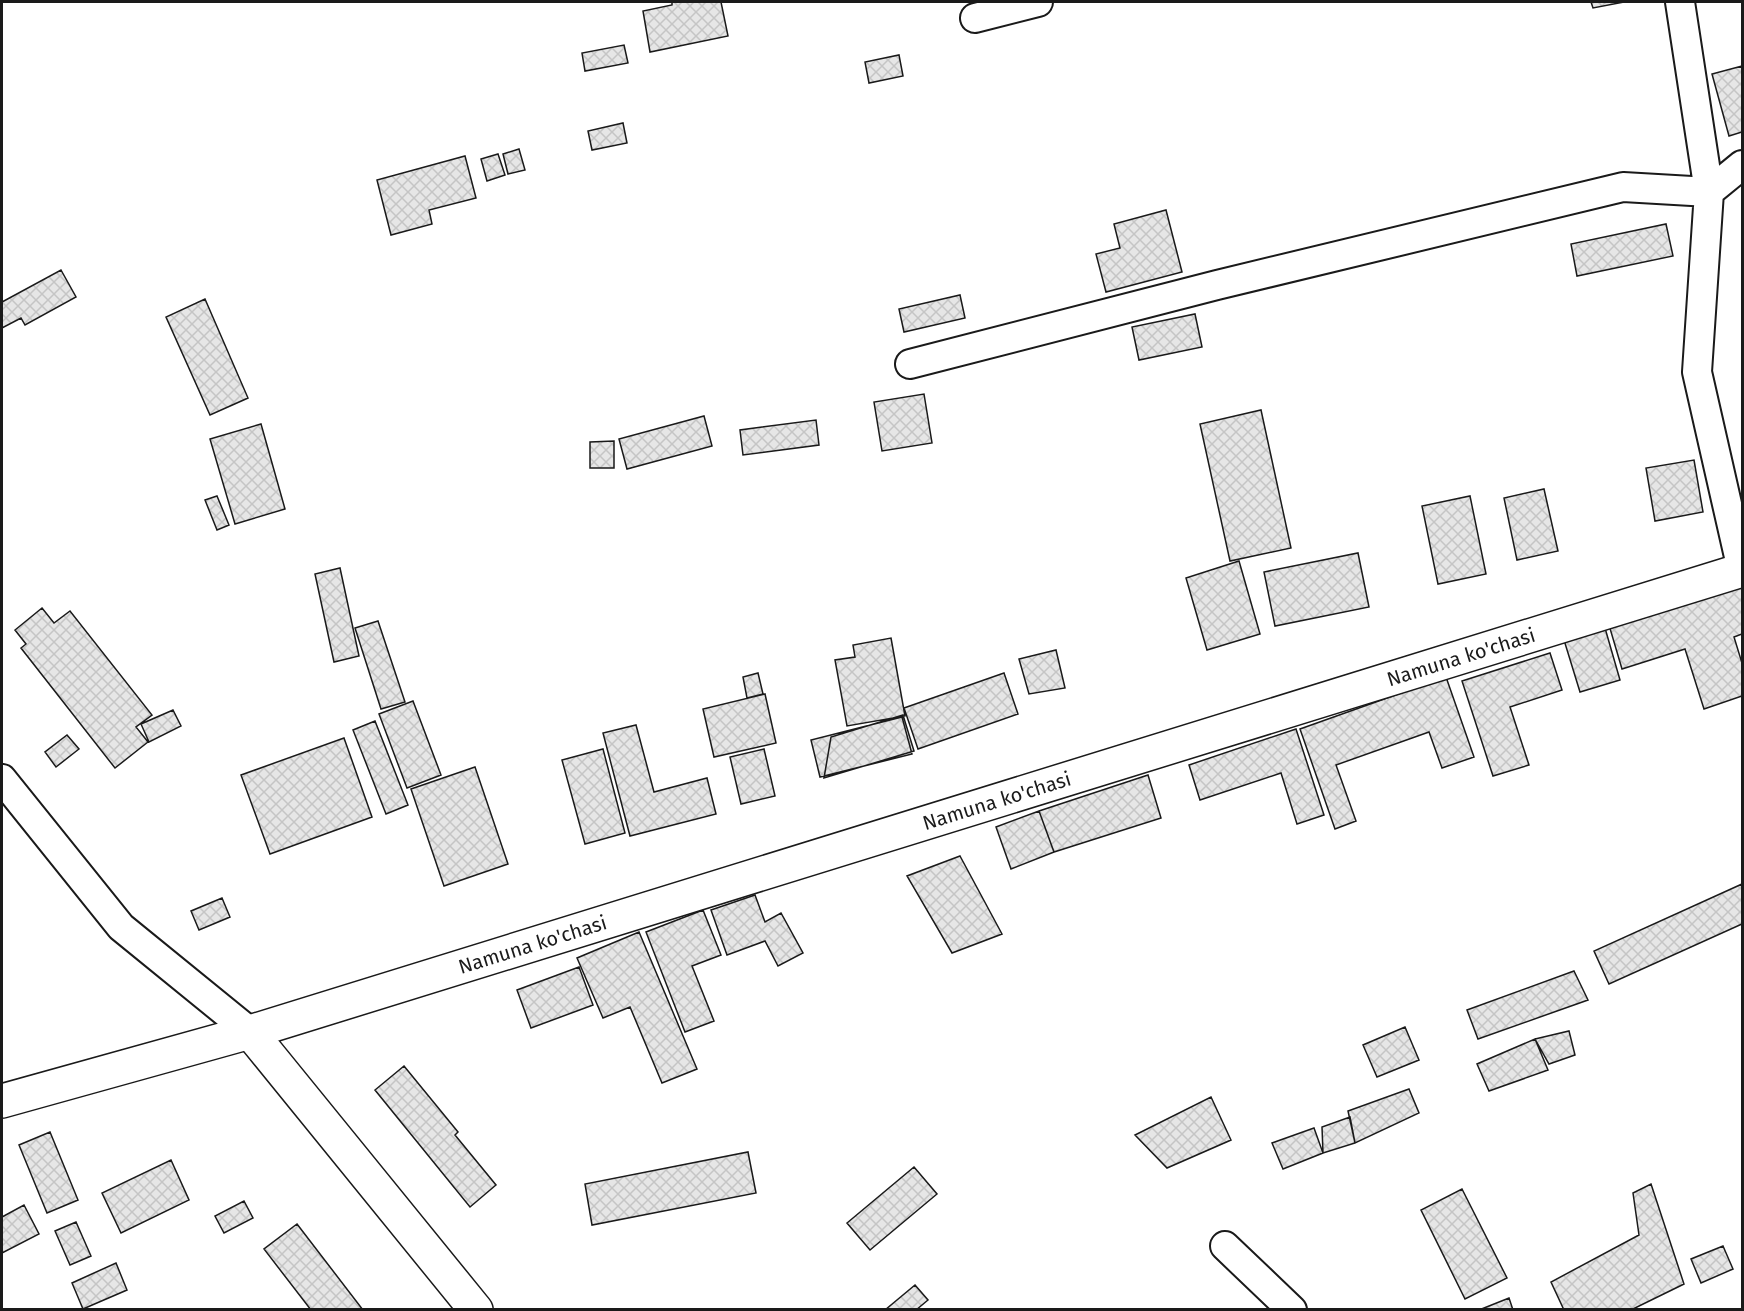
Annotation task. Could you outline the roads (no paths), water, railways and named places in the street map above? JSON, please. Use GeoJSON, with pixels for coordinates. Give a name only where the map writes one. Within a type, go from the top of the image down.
{"type":"FeatureCollection","features":[{"type":"Feature","properties":{"kind":"main road","name":"Namuna ko'chasi"},"geometry":{"type":"LineString","coordinates":[[2,1101],[250,1032],[1742,570]]}},
{"type":"Feature","properties":{"kind":"main road"},"geometry":{"type":"LineString","coordinates":[[250,1032],[476,1310]]}},
{"type":"Feature","properties":{"kind":"street"},"geometry":{"type":"LineString","coordinates":[[975,18],[1038,2]]}},
{"type":"Feature","properties":{"kind":"street"},"geometry":{"type":"LineString","coordinates":[[1680,2],[1709,192],[1697,372],[1742,570]]}},
{"type":"Feature","properties":{"kind":"street"},"geometry":{"type":"LineString","coordinates":[[910,364],[1218,285],[1623,187],[1709,192],[1743,165]]}},
{"type":"Feature","properties":{"kind":"street"},"geometry":{"type":"LineString","coordinates":[[2,779],[121,927],[250,1032]]}},
{"type":"Feature","properties":{"kind":"street"},"geometry":{"type":"LineString","coordinates":[[1226,1246],[1292,1310]]}}]}
